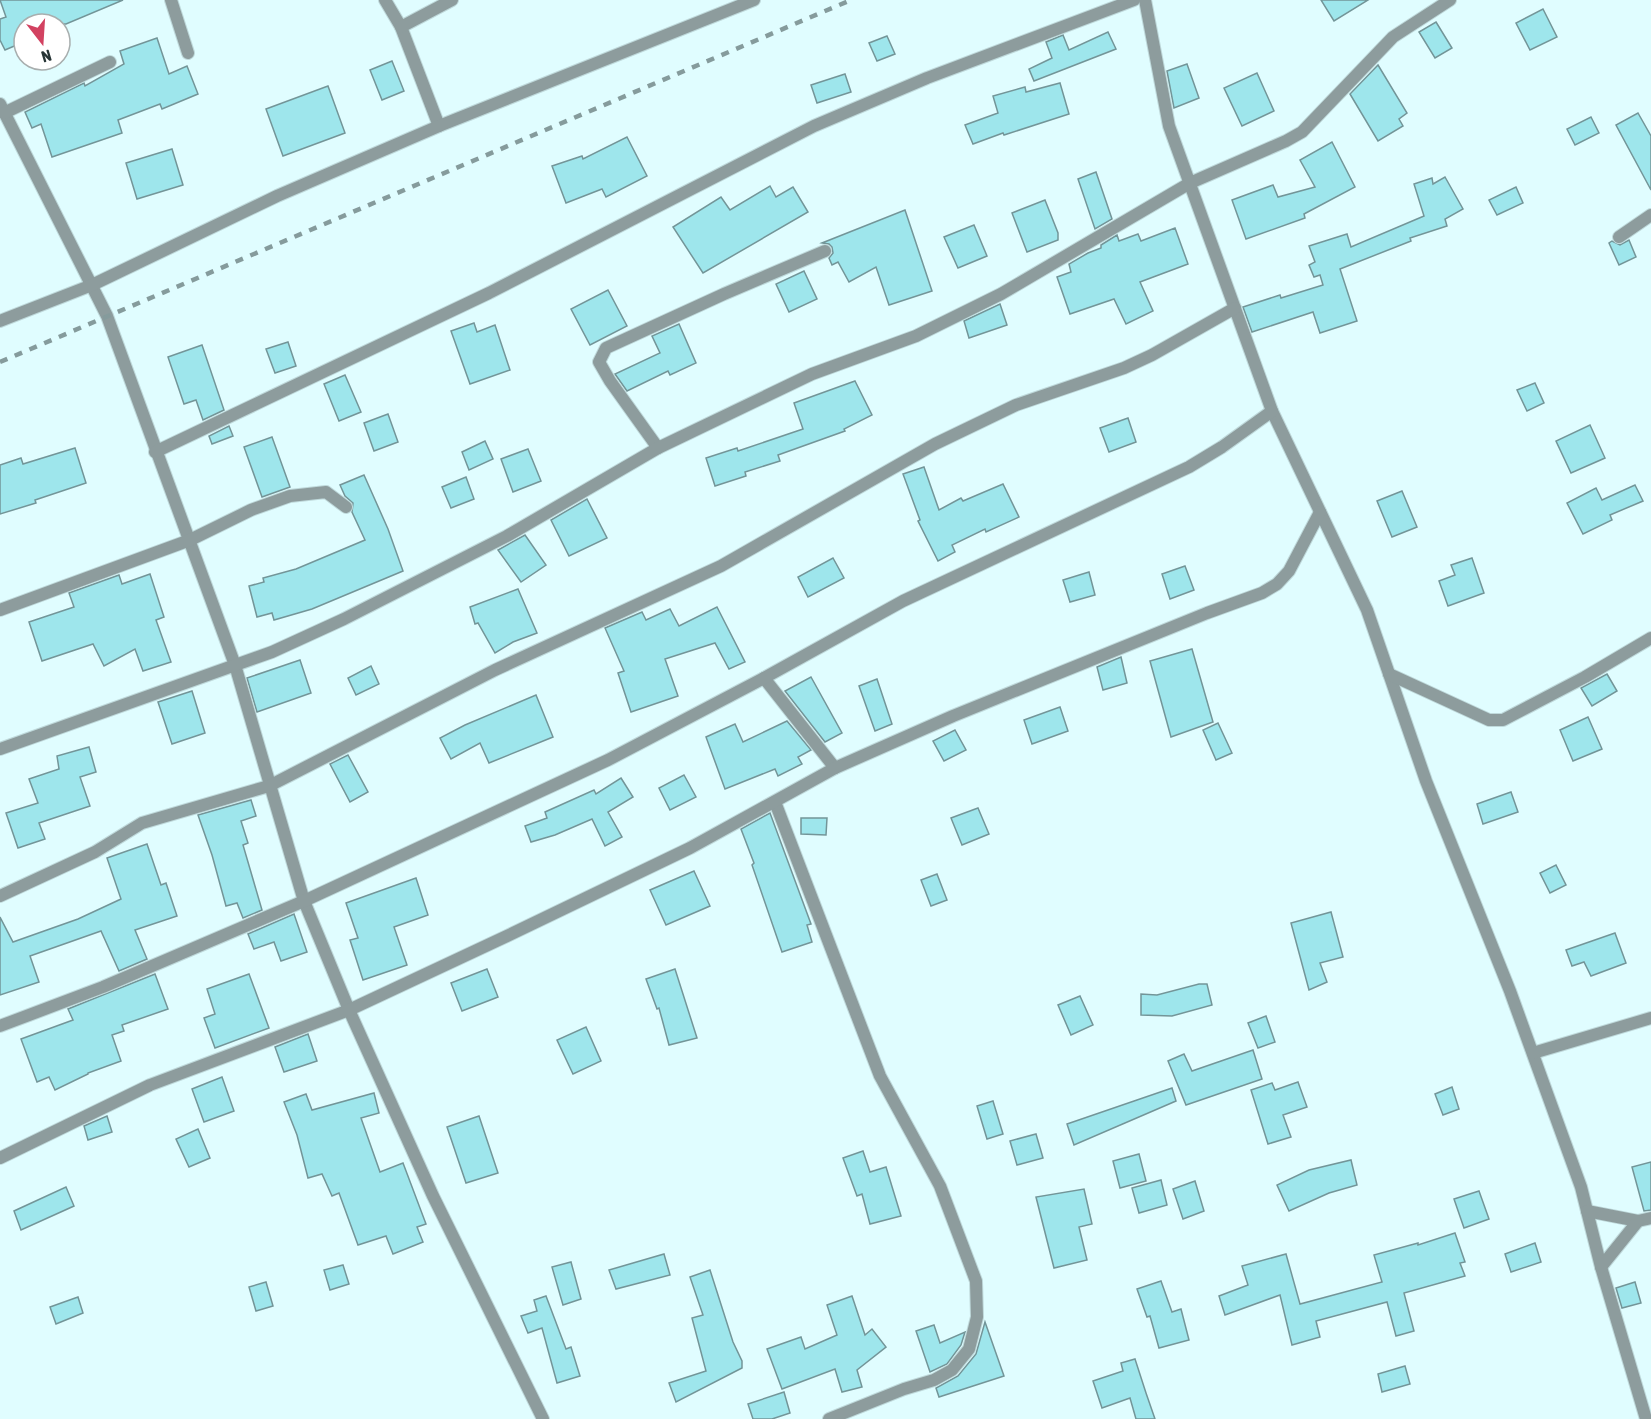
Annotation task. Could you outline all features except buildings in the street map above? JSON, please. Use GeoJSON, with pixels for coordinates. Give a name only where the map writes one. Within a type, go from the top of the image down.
{"type":"FeatureCollection","features":[{"type":"Feature","properties":{"kind":"street"},"geometry":{"type":"LineString","coordinates":[[171,0],[188,53]]}},
{"type":"Feature","properties":{"kind":"street"},"geometry":{"type":"LineString","coordinates":[[385,0],[401,27],[439,126]]}},
{"type":"Feature","properties":{"kind":"street"},"geometry":{"type":"LineString","coordinates":[[401,27],[452,0]]}},
{"type":"Feature","properties":{"kind":"street"},"geometry":{"type":"LineString","coordinates":[[0,321],[92,285],[276,196],[439,126],[754,0]]}},
{"type":"Feature","properties":{"kind":"street"},"geometry":{"type":"LineString","coordinates":[[155,452],[489,293],[814,126],[927,78],[1134,0]]}},
{"type":"Feature","properties":{"kind":"street"},"geometry":{"type":"LineString","coordinates":[[1145,0],[1169,126],[1272,411],[1367,610],[1426,782],[1533,1053],[1581,1187],[1601,1267],[1647,1419]]}},
{"type":"Feature","properties":{"kind":"street"},"geometry":{"type":"LineString","coordinates":[[0,749],[273,652],[344,619],[507,536],[658,448],[812,374],[916,336],[1001,294],[1190,183],[1302,132],[1393,37],[1450,0]]}},
{"type":"Feature","properties":{"kind":"street"},"geometry":{"type":"LineString","coordinates":[[111,62],[2,108],[107,316],[235,665],[304,901],[349,1010],[433,1196],[543,1419]]}},
{"type":"Feature","properties":{"kind":"street"},"geometry":{"type":"LineString","coordinates":[[1618,237],[1651,215]]}},
{"type":"Feature","properties":{"kind":"street"},"geometry":{"type":"LineString","coordinates":[[658,448],[599,363],[606,348],[825,251]]}},
{"type":"Feature","properties":{"kind":"street"},"geometry":{"type":"LineString","coordinates":[[0,896],[95,852],[142,823],[269,786],[495,670],[721,567],[935,444],[1016,405],[1125,368],[1235,308]]}},
{"type":"Feature","properties":{"kind":"street"},"geometry":{"type":"LineString","coordinates":[[0,1026],[103,987],[304,901],[608,760],[764,678],[903,601],[1189,467],[1222,447],[1272,411]]}},
{"type":"Feature","properties":{"kind":"street"},"geometry":{"type":"LineString","coordinates":[[0,610],[190,540],[251,510],[290,496],[326,492],[346,507]]}},
{"type":"Feature","properties":{"kind":"street"},"geometry":{"type":"LineString","coordinates":[[0,1158],[150,1085],[349,1010],[690,848],[835,768],[953,716],[1196,617],[1262,593],[1277,584],[1289,571],[1320,512]]}},
{"type":"Feature","properties":{"kind":"street"},"geometry":{"type":"LineString","coordinates":[[1389,674],[1489,720],[1503,720],[1651,638]]}},
{"type":"Feature","properties":{"kind":"street"},"geometry":{"type":"LineString","coordinates":[[764,678],[835,768]]}},
{"type":"Feature","properties":{"kind":"street"},"geometry":{"type":"LineString","coordinates":[[776,802],[880,1076],[940,1185],[976,1281],[977,1317],[969,1349],[952,1370],[934,1380],[904,1389],[829,1419]]}},
{"type":"Feature","properties":{"kind":"street"},"geometry":{"type":"LineString","coordinates":[[1533,1053],[1651,1018]]}},
{"type":"Feature","properties":{"kind":"street"},"geometry":{"type":"LineString","coordinates":[[1587,1211],[1638,1221],[1651,1218]]}},
{"type":"Feature","properties":{"kind":"street"},"geometry":{"type":"LineString","coordinates":[[1601,1267],[1638,1221]]}},
{"type":"Feature","properties":{"kind":"railway"},"geometry":{"type":"LineString","coordinates":[[0,362],[851,0]]}}]}
